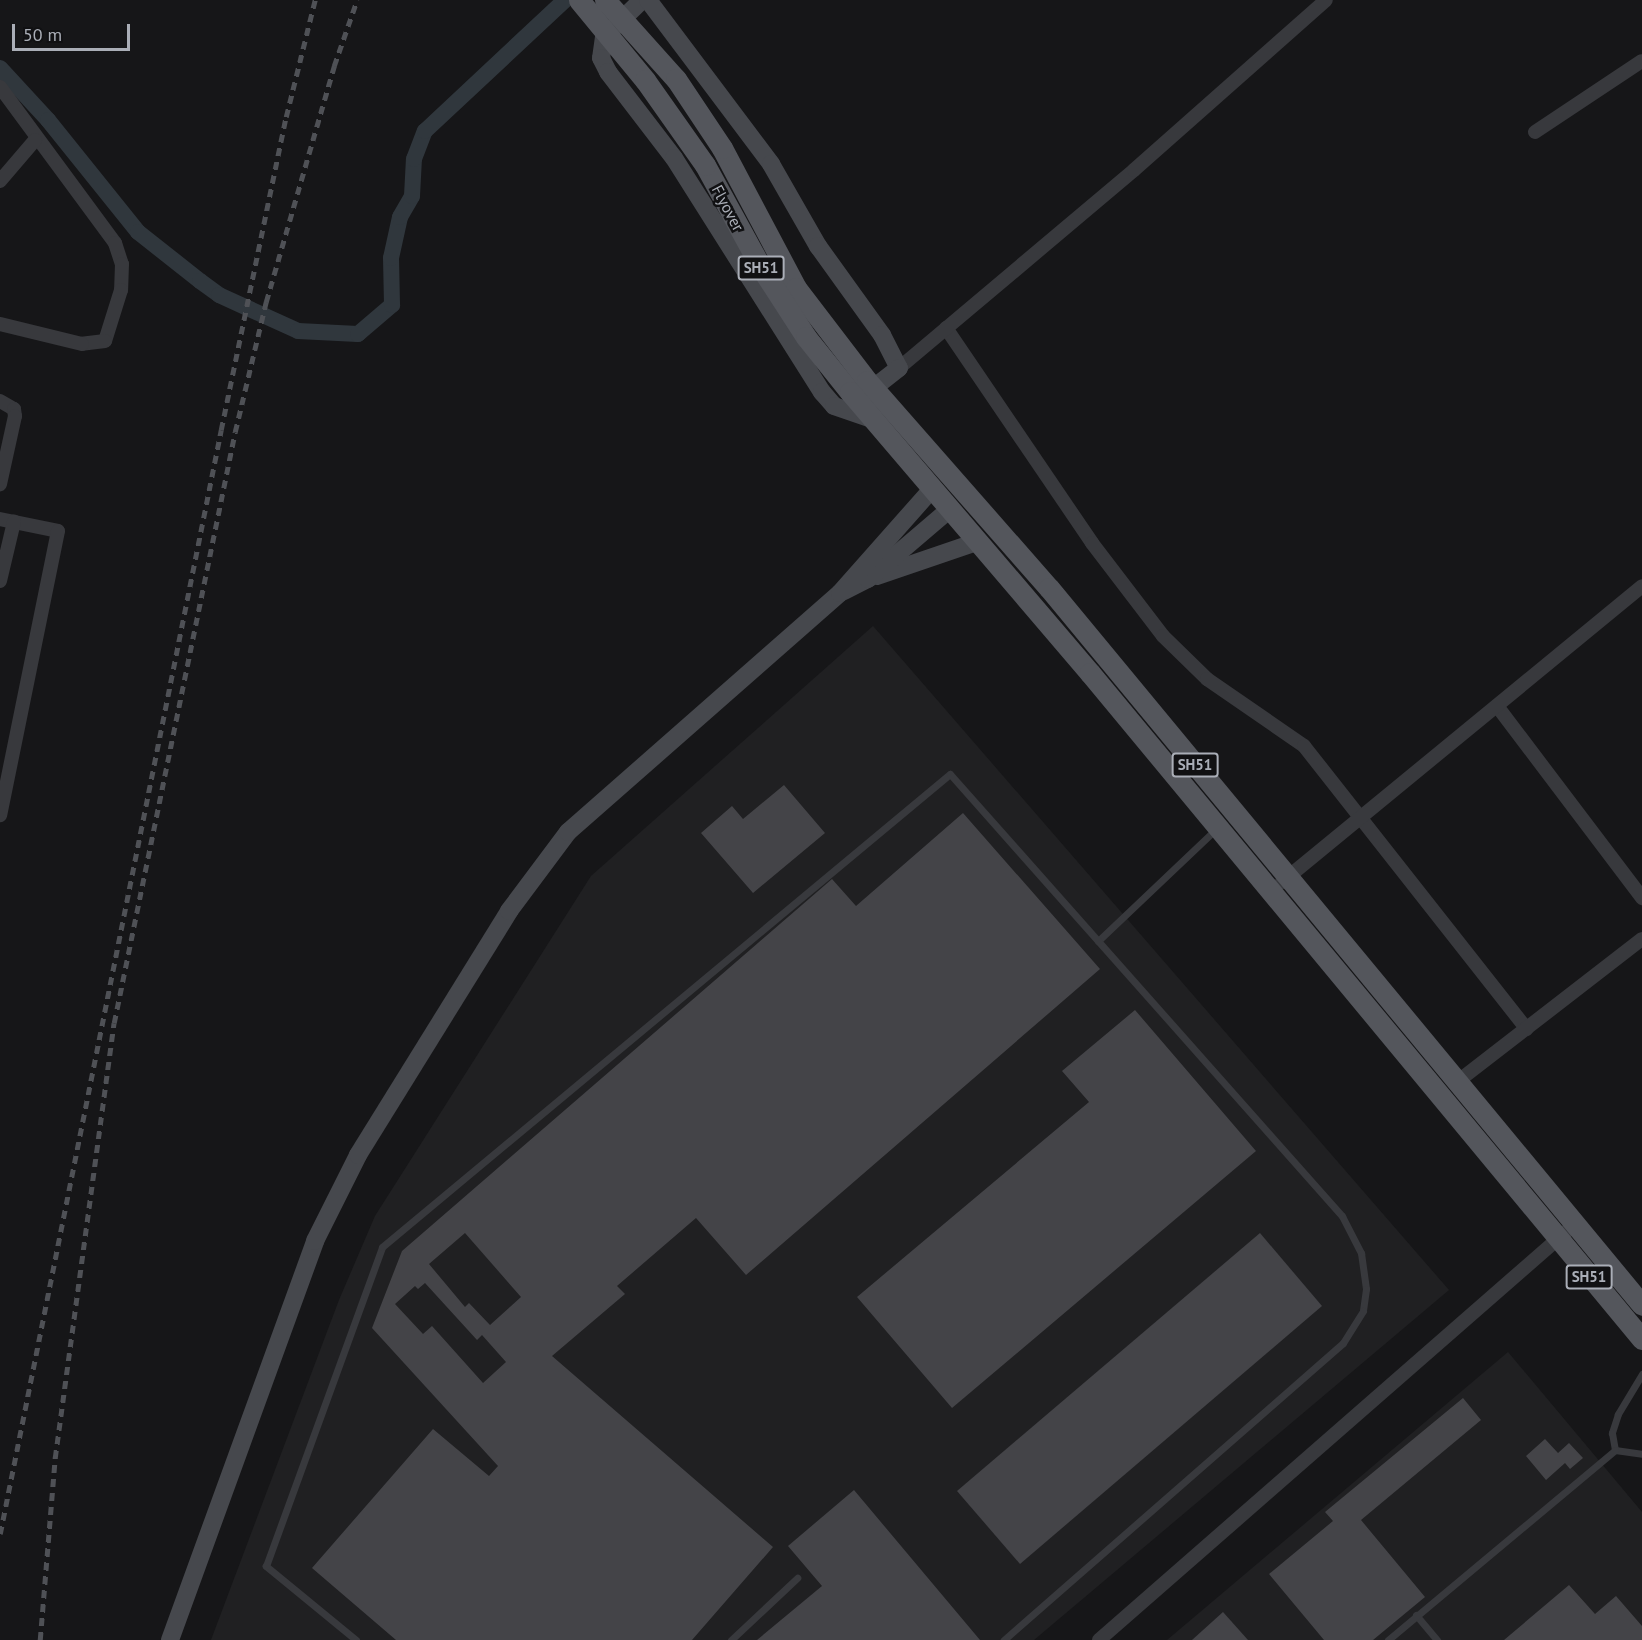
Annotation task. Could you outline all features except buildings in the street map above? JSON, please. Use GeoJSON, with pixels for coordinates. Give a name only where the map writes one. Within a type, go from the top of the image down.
{"type":"FeatureCollection","features":[{"type":"Feature","properties":{"kind":"main road","name":"Flyover"},"geometry":{"type":"LineString","coordinates":[[579,0],[645,80],[705,165],[762,269],[806,337],[872,419]]}},
{"type":"Feature","properties":{"kind":"main road","name":"Flyover"},"geometry":{"type":"LineString","coordinates":[[605,0],[676,79],[722,148],[796,288],[873,388]]}},
{"type":"Feature","properties":{"kind":"main road","name":"SH51"},"geometry":{"type":"LineString","coordinates":[[873,388],[1049,588],[1510,1149],[1576,1223],[1642,1305]]}},
{"type":"Feature","properties":{"kind":"main road","name":"SH51"},"geometry":{"type":"LineString","coordinates":[[872,419],[951,508],[1642,1339]]}},
{"type":"Feature","properties":{"kind":"street"},"geometry":{"type":"LineString","coordinates":[[642,0],[604,37],[601,58],[608,72],[674,158],[822,392],[834,406],[872,419]]}},
{"type":"Feature","properties":{"kind":"street"},"geometry":{"type":"LineString","coordinates":[[648,0],[771,164],[818,246],[859,300],[899,368]]}},
{"type":"Feature","properties":{"kind":"street"},"geometry":{"type":"LineString","coordinates":[[873,388],[1134,170],[1326,0]]}},
{"type":"Feature","properties":{"kind":"street"},"geometry":{"type":"LineString","coordinates":[[1535,132],[1642,61]]}},
{"type":"Feature","properties":{"kind":"street"},"geometry":{"type":"LineString","coordinates":[[0,87],[35,140],[115,243],[122,264],[121,290],[112,327],[105,341],[97,345],[0,324]]}},
{"type":"Feature","properties":{"kind":"street"},"geometry":{"type":"LineString","coordinates":[[0,181],[35,140]]}},
{"type":"Feature","properties":{"kind":"street"},"geometry":{"type":"LineString","coordinates":[[946,328],[1092,543],[1163,636],[1207,679],[1304,746],[1362,816],[1527,1029]]}},
{"type":"Feature","properties":{"kind":"street"},"geometry":{"type":"LineString","coordinates":[[0,401],[14,409],[7,436],[0,484]]}},
{"type":"Feature","properties":{"kind":"street"},"geometry":{"type":"LineString","coordinates":[[170,1640],[315,1241],[358,1155],[509,911],[568,832],[840,593],[867,558],[933,488]]}},
{"type":"Feature","properties":{"kind":"street"},"geometry":{"type":"LineString","coordinates":[[868,579],[951,508]]}},
{"type":"Feature","properties":{"kind":"street"},"geometry":{"type":"LineString","coordinates":[[0,581],[7,520],[58,531],[0,815]]}},
{"type":"Feature","properties":{"kind":"street"},"geometry":{"type":"LineString","coordinates":[[840,593],[868,579],[977,542]]}},
{"type":"Feature","properties":{"kind":"street"},"geometry":{"type":"LineString","coordinates":[[1271,891],[1642,586]]}},
{"type":"Feature","properties":{"kind":"street"},"geometry":{"type":"LineString","coordinates":[[1497,706],[1642,897]]}},
{"type":"Feature","properties":{"kind":"street"},"geometry":{"type":"LineString","coordinates":[[1457,1082],[1642,939]]}},
{"type":"Feature","properties":{"kind":"street"},"geometry":{"type":"LineString","coordinates":[[1099,1640],[1576,1223]]}},
{"type":"Feature","properties":{"kind":"lane"},"geometry":{"type":"LineString","coordinates":[[356,1640],[266,1566],[382,1247],[950,774],[1341,1216],[1361,1253],[1366,1289],[1363,1311],[1343,1343],[1004,1640]]}},
{"type":"Feature","properties":{"kind":"lane"},"geometry":{"type":"LineString","coordinates":[[1098,940],[1217,828]]}},
{"type":"Feature","properties":{"kind":"lane"},"geometry":{"type":"LineString","coordinates":[[1615,1450],[1612,1433],[1618,1414],[1642,1374]]}},
{"type":"Feature","properties":{"kind":"lane"},"geometry":{"type":"LineString","coordinates":[[1388,1640],[1615,1450],[1642,1454]]}},
{"type":"Feature","properties":{"kind":"lane"},"geometry":{"type":"LineString","coordinates":[[731,1640],[797,1578]]}},
{"type":"Feature","properties":{"kind":"lane"},"geometry":{"type":"LineString","coordinates":[[1416,1616],[1437,1640]]}},
{"type":"Feature","properties":{"kind":"shaded area"},"geometry":{"type":"Polygon","coordinates":[[[873,626],[1449,1290],[1034,1640],[211,1640],[339,1300],[375,1216],[591,876],[873,626]]]}},
{"type":"Feature","properties":{"kind":"shaded area"},"geometry":{"type":"Polygon","coordinates":[[[1508,1352],[1642,1512],[1642,1640],[1167,1640],[1508,1352]]]}},
{"type":"Feature","properties":{"kind":"waterway"},"geometry":{"type":"LineString","coordinates":[[0,68],[48,120],[138,232],[200,281],[219,295],[298,331],[358,334],[392,305],[391,258],[400,217],[412,196],[414,159],[425,131],[565,0]]}},
{"type":"Feature","properties":{"kind":"railway"},"geometry":{"type":"LineString","coordinates":[[0,1534],[221,430],[286,117],[315,0]]}},
{"type":"Feature","properties":{"kind":"railway"},"geometry":{"type":"LineString","coordinates":[[40,1640],[55,1458],[114,1023],[235,432],[266,302],[334,66],[357,0]]}}]}
